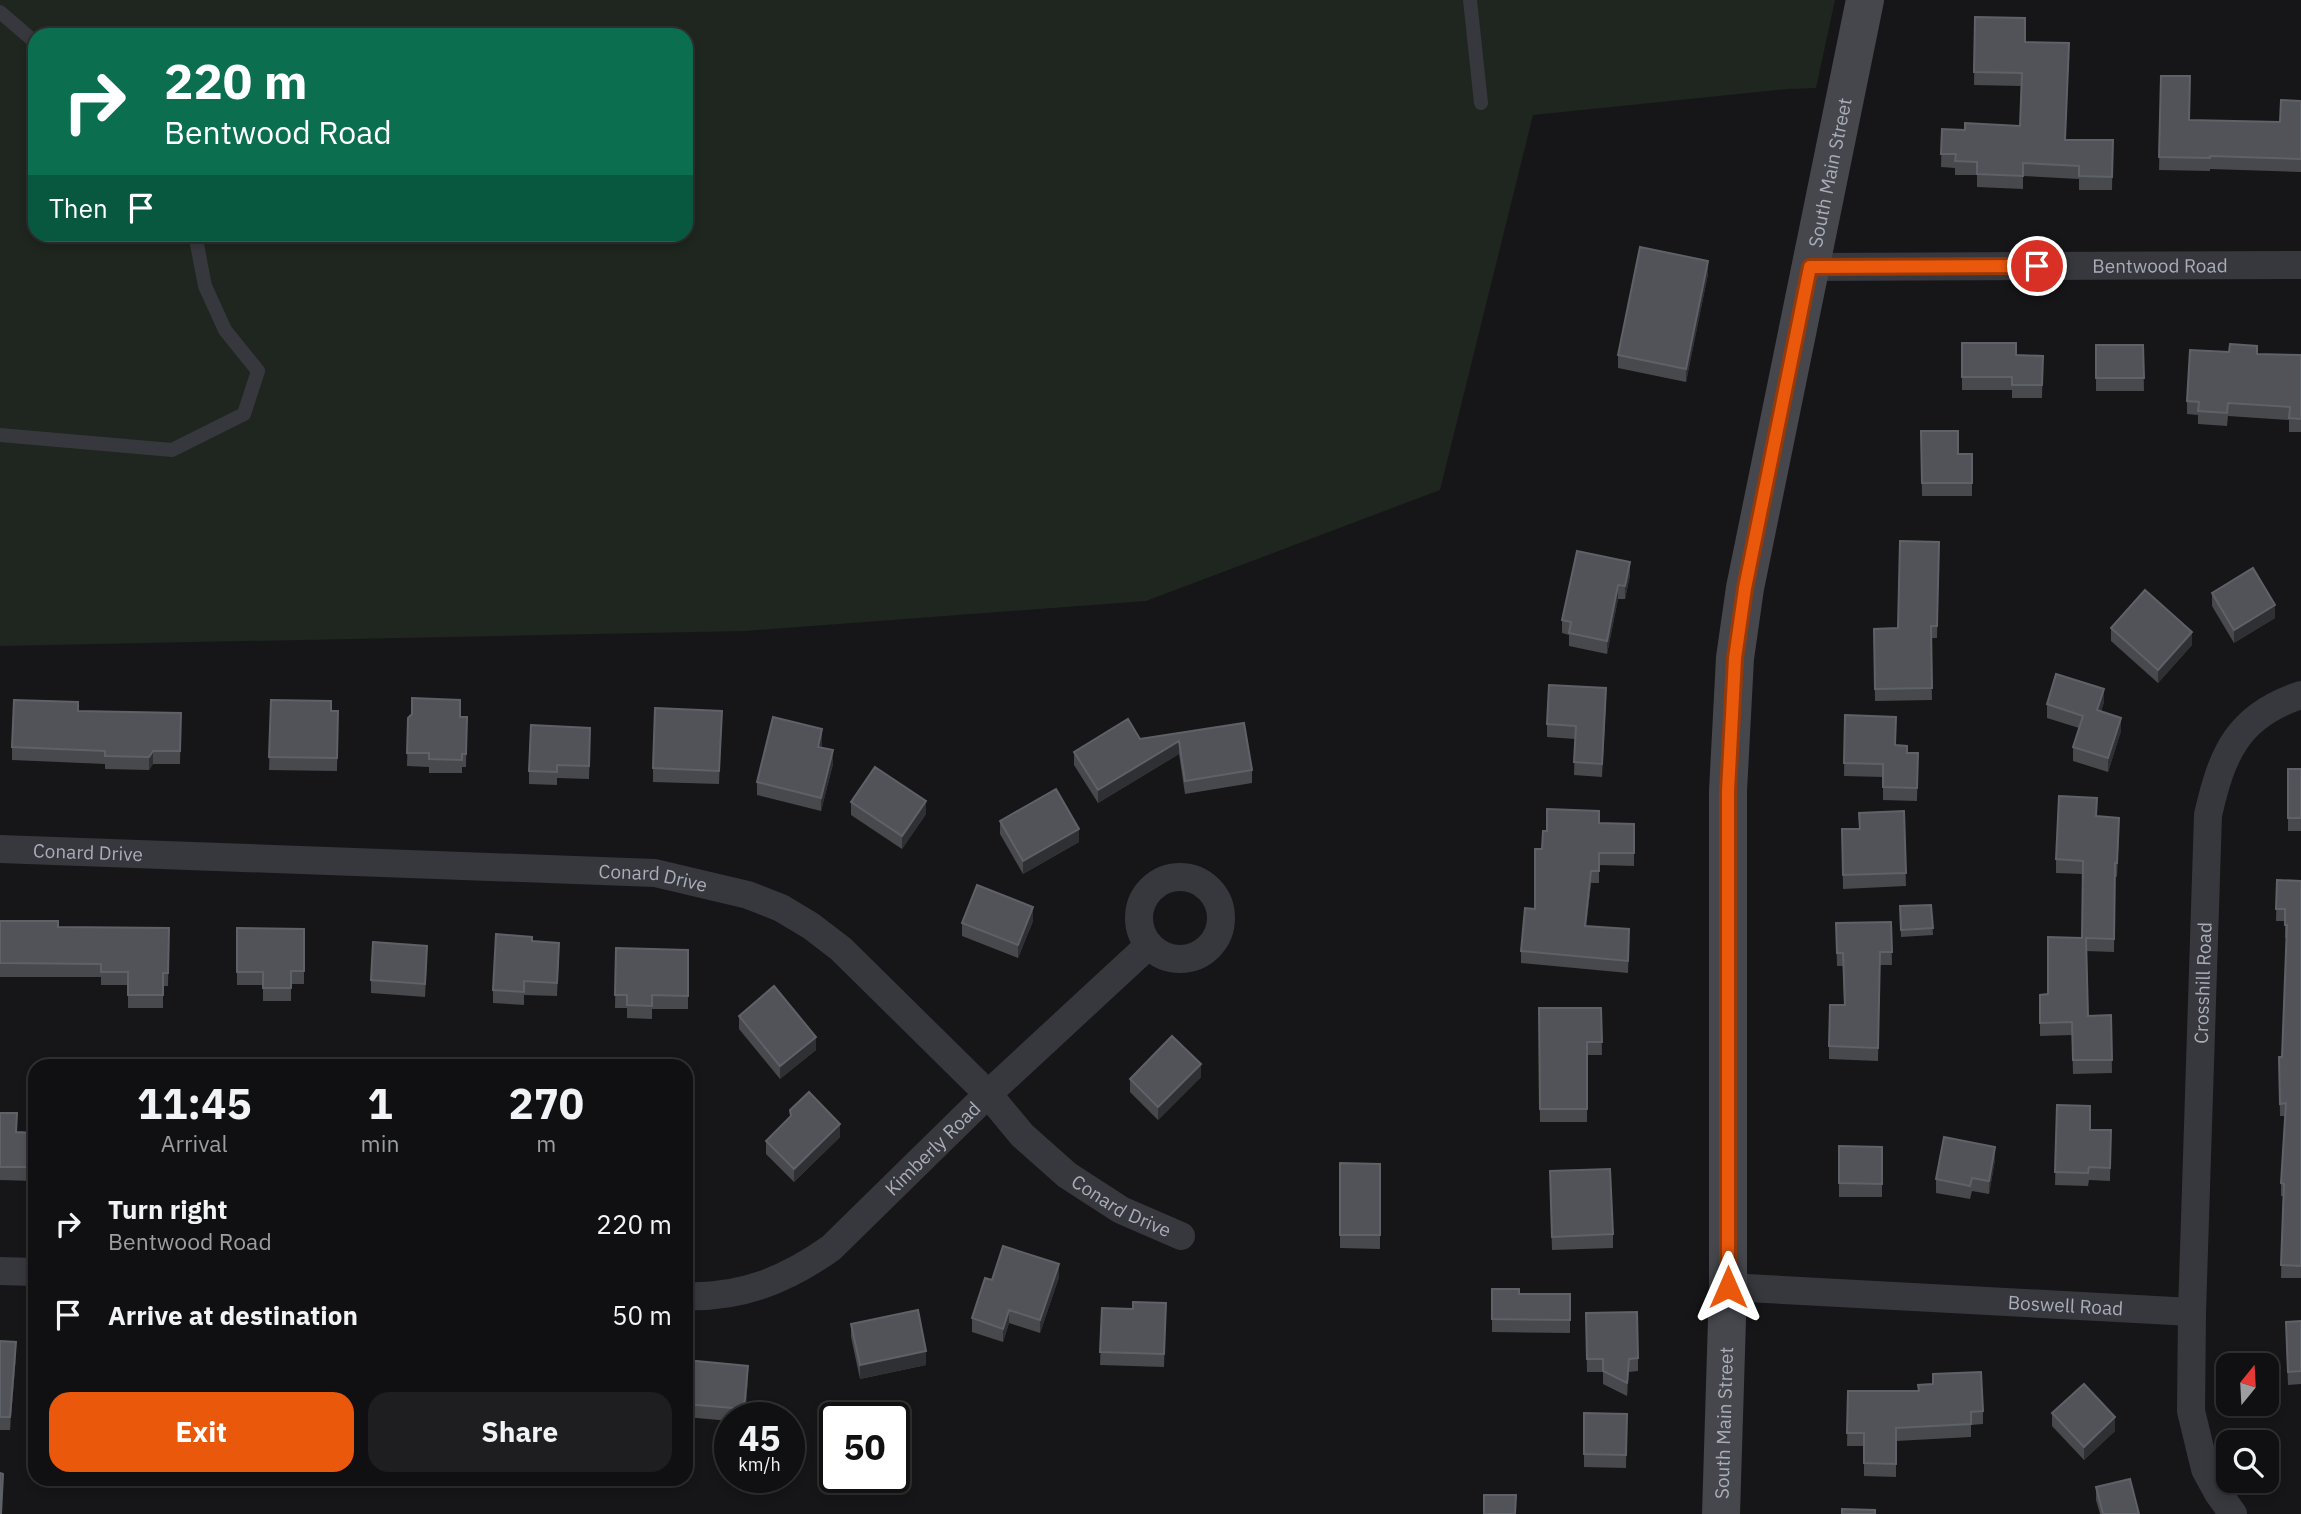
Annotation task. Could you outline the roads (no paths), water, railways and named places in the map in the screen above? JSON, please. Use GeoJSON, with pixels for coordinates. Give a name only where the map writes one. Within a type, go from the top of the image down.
{"type":"FeatureCollection","features":[{"type":"Feature","properties":{"kind":"main road","name":"South Main Street"},"geometry":{"type":"LineString","coordinates":[[1721,1514],[1728,1287],[1728,791],[1735,658],[1745,588],[1865,0]]}},
{"type":"Feature","properties":{"kind":"street","name":"Bentwood Road"},"geometry":{"type":"LineString","coordinates":[[1810,267],[2301,265]]}},
{"type":"Feature","properties":{"kind":"street","name":"Crosshill Road"},"geometry":{"type":"LineString","coordinates":[[2192,1312],[2208,816],[2216,780],[2227,752],[2243,730],[2263,713],[2301,695]]}},
{"type":"Feature","properties":{"kind":"street","name":"Conard Drive"},"geometry":{"type":"LineString","coordinates":[[0,849],[655,873],[748,895],[781,908],[841,948],[988,1094],[1022,1135],[1067,1175],[1121,1210],[1181,1237]]}},
{"type":"Feature","properties":{"kind":"street","name":"Kimberly Road"},"geometry":{"type":"LineString","coordinates":[[693,1296],[726,1295],[754,1289],[781,1279],[831,1248],[988,1094],[1149,946]]}},
{"type":"Feature","properties":{"kind":"street"},"geometry":{"type":"LineString","coordinates":[[0,1271],[28,1272]]}},
{"type":"Feature","properties":{"kind":"street","name":"Boswell Road"},"geometry":{"type":"LineString","coordinates":[[1728,1287],[2192,1312]]}},
{"type":"Feature","properties":{"kind":"street"},"geometry":{"type":"LineString","coordinates":[[2192,1312],[2192,1411],[2196,1440],[2205,1469],[2233,1514]]}},
{"type":"Feature","properties":{"kind":"lane"},"geometry":{"type":"LineString","coordinates":[[1470,0],[1481,103]]}},
{"type":"Feature","properties":{"kind":"lane"},"geometry":{"type":"LineString","coordinates":[[0,12],[28,36]]}},
{"type":"Feature","properties":{"kind":"lane"},"geometry":{"type":"LineString","coordinates":[[0,435],[172,450],[244,414],[258,371],[225,330],[205,286],[197,242]]}}]}
